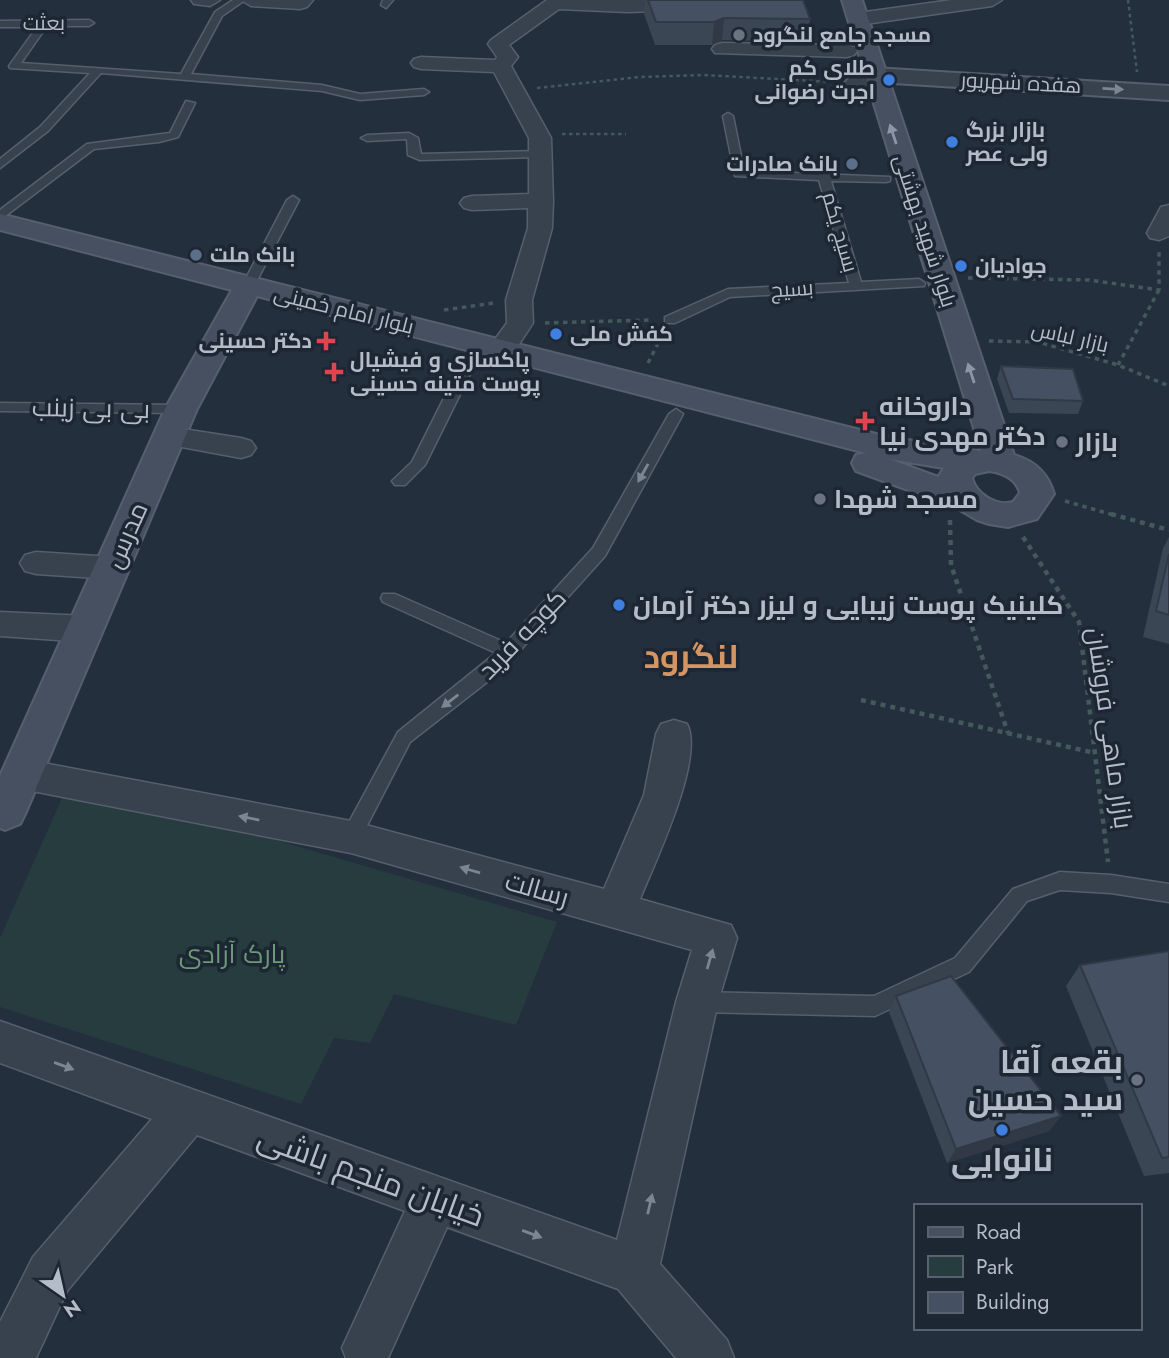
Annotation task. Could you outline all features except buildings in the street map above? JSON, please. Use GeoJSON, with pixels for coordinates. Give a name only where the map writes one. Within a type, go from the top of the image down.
{"type":"FeatureCollection","features":[{"type":"Feature","properties":{"kind":"main road","name":"بلوار شهید بهشتی"},"geometry":{"type":"LineString","coordinates":[[832,0],[847,51],[865,79],[930,280],[984,462]]}},
{"type":"Feature","properties":{"kind":"main road","name":"بلوار شهید بهشتی"},"geometry":{"type":"LineString","coordinates":[[855,9],[865,79],[886,179],[930,280],[961,341],[984,462]]}},
{"type":"Feature","properties":{"kind":"main road","name":"بلوار امام خمینی"},"geometry":{"type":"LineString","coordinates":[[0,222],[470,360],[881,466],[951,493],[981,510],[1007,514]]}},
{"type":"Feature","properties":{"kind":"main road","name":"بلوار امام خمینی"},"geometry":{"type":"LineString","coordinates":[[0,238],[243,293],[426,330],[888,448],[984,462],[1023,471],[1031,477],[1037,494]]}},
{"type":"Feature","properties":{"kind":"main road","name":"مدرس"},"geometry":{"type":"LineString","coordinates":[[2,818],[175,422],[243,293]]}},
{"type":"Feature","properties":{"kind":"main road"},"geometry":{"type":"LineString","coordinates":[[951,493],[956,486],[956,476],[962,468],[984,462]]}},
{"type":"Feature","properties":{"kind":"main road"},"geometry":{"type":"LineString","coordinates":[[1007,514],[1028,507],[1037,494]]}},
{"type":"Feature","properties":{"kind":"street"},"geometry":{"type":"LineString","coordinates":[[201,0],[210,0]]}},
{"type":"Feature","properties":{"kind":"street"},"geometry":{"type":"LineString","coordinates":[[251,0],[300,3],[303,0]]}},
{"type":"Feature","properties":{"kind":"street"},"geometry":{"type":"LineString","coordinates":[[855,9],[992,0]]}},
{"type":"Feature","properties":{"kind":"street"},"geometry":{"type":"LineString","coordinates":[[501,66],[508,57],[498,44],[554,1],[626,6],[704,3]]}},
{"type":"Feature","properties":{"kind":"street"},"geometry":{"type":"LineString","coordinates":[[722,49],[847,51]]}},
{"type":"Feature","properties":{"kind":"street"},"geometry":{"type":"LineString","coordinates":[[421,63],[501,66]]}},
{"type":"Feature","properties":{"kind":"street"},"geometry":{"type":"LineString","coordinates":[[501,66],[540,146],[541,201],[540,228],[519,312],[502,349]]}},
{"type":"Feature","properties":{"kind":"street","name":"هفده شهریور"},"geometry":{"type":"LineString","coordinates":[[865,79],[1169,93]]}},
{"type":"Feature","properties":{"kind":"street"},"geometry":{"type":"LineString","coordinates":[[472,203],[541,201]]}},
{"type":"Feature","properties":{"kind":"street"},"geometry":{"type":"LineString","coordinates":[[175,422],[241,448]]}},
{"type":"Feature","properties":{"kind":"street"},"geometry":{"type":"LineString","coordinates":[[36,563],[112,568]]}},
{"type":"Feature","properties":{"kind":"street"},"geometry":{"type":"LineString","coordinates":[[0,624],[86,629]]}},
{"type":"Feature","properties":{"kind":"street"},"geometry":{"type":"LineString","coordinates":[[615,911],[663,795],[674,734]]}},
{"type":"Feature","properties":{"kind":"street","name":"رسالت"},"geometry":{"type":"LineString","coordinates":[[22,774],[351,837],[716,938],[697,1002],[635,1270]]}},
{"type":"Feature","properties":{"kind":"street","name":"خیابان منجم باشی"},"geometry":{"type":"LineString","coordinates":[[0,1042],[635,1270]]}},
{"type":"Feature","properties":{"kind":"street"},"geometry":{"type":"LineString","coordinates":[[9,1358],[50,1274],[188,1111]]}},
{"type":"Feature","properties":{"kind":"street"},"geometry":{"type":"LineString","coordinates":[[367,1348],[435,1199]]}},
{"type":"Feature","properties":{"kind":"street"},"geometry":{"type":"LineString","coordinates":[[635,1270],[709,1358]]}},
{"type":"Feature","properties":{"kind":"lane"},"geometry":{"type":"LineString","coordinates":[[184,78],[218,13],[240,0]]}},
{"type":"Feature","properties":{"kind":"lane"},"geometry":{"type":"LineString","coordinates":[[44,22],[14,66],[322,88],[360,97],[424,92]]}},
{"type":"Feature","properties":{"kind":"lane","name":"بعثت"},"geometry":{"type":"LineString","coordinates":[[0,24],[89,23]]}},
{"type":"Feature","properties":{"kind":"lane"},"geometry":{"type":"LineString","coordinates":[[0,164],[44,129],[98,70]]}},
{"type":"Feature","properties":{"kind":"lane"},"geometry":{"type":"LineString","coordinates":[[0,216],[91,146],[174,135],[190,103]]}},
{"type":"Feature","properties":{"kind":"lane"},"geometry":{"type":"LineString","coordinates":[[728,116],[739,174],[886,179]]}},
{"type":"Feature","properties":{"kind":"lane"},"geometry":{"type":"LineString","coordinates":[[367,138],[409,136],[412,138],[414,155],[420,157],[540,146]]}},
{"type":"Feature","properties":{"kind":"lane","name":"بسیج یکم"},"geometry":{"type":"LineString","coordinates":[[824,177],[856,286]]}},
{"type":"Feature","properties":{"kind":"lane"},"geometry":{"type":"LineString","coordinates":[[243,293],[293,200]]}},
{"type":"Feature","properties":{"kind":"lane","name":"بسیج"},"geometry":{"type":"LineString","coordinates":[[670,320],[728,293],[930,280]]}},
{"type":"Feature","properties":{"kind":"lane"},"geometry":{"type":"LineString","coordinates":[[400,481],[418,465],[470,360]]}},
{"type":"Feature","properties":{"kind":"lane","name":"بی بی زینب"},"geometry":{"type":"LineString","coordinates":[[0,407],[175,422]]}},
{"type":"Feature","properties":{"kind":"lane","name":"کوچه فرید"},"geometry":{"type":"LineString","coordinates":[[351,837],[404,737],[481,677],[509,651],[599,552],[676,414]]}},
{"type":"Feature","properties":{"kind":"lane"},"geometry":{"type":"LineString","coordinates":[[389,598],[509,651]]}},
{"type":"Feature","properties":{"kind":"lane"},"geometry":{"type":"LineString","coordinates":[[697,1002],[875,1006],[962,965],[1020,895],[1059,881],[1111,884],[1169,893]]}},
{"type":"Feature","properties":{"kind":"path"},"geometry":{"type":"LineString","coordinates":[[1128,0],[1140,90]]}},
{"type":"Feature","properties":{"kind":"path"},"geometry":{"type":"LineString","coordinates":[[512,91],[640,77],[704,75],[865,79]]}},
{"type":"Feature","properties":{"kind":"path"},"geometry":{"type":"LineString","coordinates":[[540,146],[573,133],[626,134]]}},
{"type":"Feature","properties":{"kind":"path"},"geometry":{"type":"LineString","coordinates":[[1118,365],[1158,290],[1164,223]]}},
{"type":"Feature","properties":{"kind":"path"},"geometry":{"type":"LineString","coordinates":[[930,280],[1089,280],[1158,290]]}},
{"type":"Feature","properties":{"kind":"path"},"geometry":{"type":"LineString","coordinates":[[426,330],[445,309],[670,320],[638,384]]}},
{"type":"Feature","properties":{"kind":"path","name":"بازار لباس"},"geometry":{"type":"LineString","coordinates":[[961,341],[1038,342],[1118,365],[1169,386]]}},
{"type":"Feature","properties":{"kind":"path"},"geometry":{"type":"LineString","coordinates":[[951,493],[951,565],[1008,733]]}},
{"type":"Feature","properties":{"kind":"path"},"geometry":{"type":"LineString","coordinates":[[1037,494],[1169,530]]}},
{"type":"Feature","properties":{"kind":"path","name":"بازار ماهی فروشان"},"geometry":{"type":"LineString","coordinates":[[1007,514],[1079,622],[1111,884]]}},
{"type":"Feature","properties":{"kind":"path"},"geometry":{"type":"LineString","coordinates":[[861,700],[1095,753]]}},
{"type":"Feature","properties":{"kind":"green space","name":"پارک آزادی"},"geometry":{"type":"Polygon","coordinates":[[[70,780],[557,922],[516,1025],[394,994],[370,1043],[334,1038],[301,1104],[0,1007],[0,938],[70,780]]]}},
{"type":"Feature","properties":{"kind":"place","name":"مسجد جامع لنگرود"},"geometry":{"type":"Point","coordinates":[739,35]}},
{"type":"Feature","properties":{"kind":"place","name":"طلای کم اجرت رضوانی"},"geometry":{"type":"Point","coordinates":[889,80]}},
{"type":"Feature","properties":{"kind":"place","name":"بازار بزرگ ولی عصر"},"geometry":{"type":"Point","coordinates":[952,142]}},
{"type":"Feature","properties":{"kind":"place","name":"بانک صادرات"},"geometry":{"type":"Point","coordinates":[852,164]}},
{"type":"Feature","properties":{"kind":"place","name":"بانک ملت"},"geometry":{"type":"Point","coordinates":[196,255]}},
{"type":"Feature","properties":{"kind":"place","name":"جوادیان"},"geometry":{"type":"Point","coordinates":[961,266]}},
{"type":"Feature","properties":{"kind":"place","name":"کفش ملی"},"geometry":{"type":"Point","coordinates":[556,334]}},
{"type":"Feature","properties":{"kind":"place","name":"دکتر حسینی"},"geometry":{"type":"Point","coordinates":[326,341]}},
{"type":"Feature","properties":{"kind":"place","name":"پاکسازی و فیشیال پوست متینه حسینی"},"geometry":{"type":"Point","coordinates":[334,372]}},
{"type":"Feature","properties":{"kind":"place","name":"داروخانه دکتر مهدی نیا"},"geometry":{"type":"Point","coordinates":[865,421]}},
{"type":"Feature","properties":{"kind":"place","name":"بازار"},"geometry":{"type":"Point","coordinates":[1062,442]}},
{"type":"Feature","properties":{"kind":"place","name":"مسجد شهدا"},"geometry":{"type":"Point","coordinates":[820,499]}},
{"type":"Feature","properties":{"kind":"place","name":"کلینیک پوست زیبایی و لیزر دکتر آرمان"},"geometry":{"type":"Point","coordinates":[619,605]}},
{"type":"Feature","properties":{"kind":"place","name":"بقعه آقا سید حسین"},"geometry":{"type":"Point","coordinates":[1137,1080]}},
{"type":"Feature","properties":{"kind":"place","name":"نانوایی"},"geometry":{"type":"Point","coordinates":[1002,1130]}},
{"type":"Feature","properties":{"kind":"district","name":"لنگرود"},"geometry":{"type":"Point","coordinates":[691,656]}}]}
